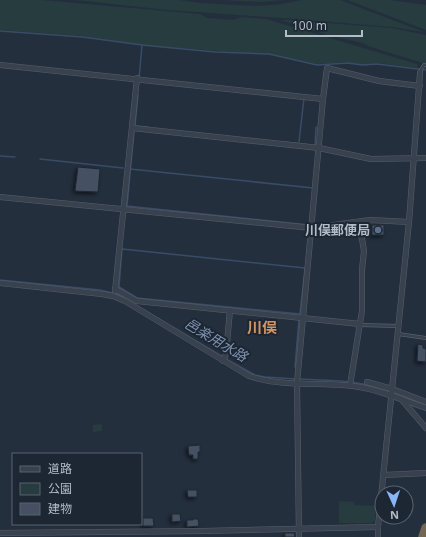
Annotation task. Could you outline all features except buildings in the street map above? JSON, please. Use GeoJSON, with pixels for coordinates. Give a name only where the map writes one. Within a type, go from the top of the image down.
{"type":"FeatureCollection","features":[{"type":"Feature","properties":{"kind":"highway"},"geometry":{"type":"LineString","coordinates":[[423,537],[426,528]]}},
{"type":"Feature","properties":{"kind":"street"},"geometry":{"type":"LineString","coordinates":[[0,65],[137,78],[323,99]]}},
{"type":"Feature","properties":{"kind":"street"},"geometry":{"type":"LineString","coordinates":[[299,537],[297,383],[327,68],[379,81],[420,86]]}},
{"type":"Feature","properties":{"kind":"street"},"geometry":{"type":"LineString","coordinates":[[378,537],[409,222],[420,73]]}},
{"type":"Feature","properties":{"kind":"street"},"geometry":{"type":"LineString","coordinates":[[113,296],[115,289],[137,78]]}},
{"type":"Feature","properties":{"kind":"street"},"geometry":{"type":"LineString","coordinates":[[132,128],[319,148],[371,159],[426,158]]}},
{"type":"Feature","properties":{"kind":"street"},"geometry":{"type":"LineString","coordinates":[[0,197],[312,228],[370,220],[409,222]]}},
{"type":"Feature","properties":{"kind":"street"},"geometry":{"type":"LineString","coordinates":[[350,385],[362,311],[362,270],[364,251],[362,239],[356,222]]}},
{"type":"Feature","properties":{"kind":"street"},"geometry":{"type":"LineString","coordinates":[[0,283],[113,296],[125,301],[249,376],[264,381],[366,387],[426,408]]}},
{"type":"Feature","properties":{"kind":"street"},"geometry":{"type":"LineString","coordinates":[[115,289],[137,301],[360,325]]}},
{"type":"Feature","properties":{"kind":"street"},"geometry":{"type":"LineString","coordinates":[[223,361],[226,354],[230,310]]}},
{"type":"Feature","properties":{"kind":"street"},"geometry":{"type":"LineString","coordinates":[[367,382],[392,389],[426,402]]}},
{"type":"Feature","properties":{"kind":"street"},"geometry":{"type":"LineString","coordinates":[[402,400],[426,428]]}},
{"type":"Feature","properties":{"kind":"street"},"geometry":{"type":"LineString","coordinates":[[384,475],[426,473]]}},
{"type":"Feature","properties":{"kind":"street"},"geometry":{"type":"LineString","coordinates":[[0,533],[203,531],[378,527]]}},
{"type":"Feature","properties":{"kind":"lane"},"geometry":{"type":"LineString","coordinates":[[420,73],[424,65],[426,65]]}},
{"type":"Feature","properties":{"kind":"lane"},"geometry":{"type":"LineString","coordinates":[[360,325],[399,326]]}},
{"type":"Feature","properties":{"kind":"lane"},"geometry":{"type":"LineString","coordinates":[[398,334],[426,338]]}},
{"type":"Feature","properties":{"kind":"green space"},"geometry":{"type":"Polygon","coordinates":[[[0,0],[41,0],[200,14],[207,18],[233,20],[241,17],[266,19],[417,64],[418,68],[378,63],[362,65],[348,62],[317,64],[268,54],[144,45],[84,36],[0,30],[0,0]]]}},
{"type":"Feature","properties":{"kind":"green space"},"geometry":{"type":"Polygon","coordinates":[[[76,0],[180,0],[200,3],[258,6],[282,4],[302,0],[340,0],[424,32],[392,27],[167,10],[76,0]]]}},
{"type":"Feature","properties":{"kind":"green space"},"geometry":{"type":"Polygon","coordinates":[[[221,0],[285,0],[259,2],[221,0]]]}},
{"type":"Feature","properties":{"kind":"green space"},"geometry":{"type":"Polygon","coordinates":[[[347,0],[390,0],[426,5],[426,30],[347,0]]]}},
{"type":"Feature","properties":{"kind":"green space"},"geometry":{"type":"Polygon","coordinates":[[[281,20],[392,28],[426,35],[426,64],[371,47],[363,43],[327,35],[281,20]]]}},
{"type":"Feature","properties":{"kind":"green space"},"geometry":{"type":"Polygon","coordinates":[[[102,424],[102,431],[93,432],[93,425],[102,424]]]}},
{"type":"Feature","properties":{"kind":"green space"},"geometry":{"type":"Polygon","coordinates":[[[339,501],[354,502],[354,505],[374,506],[374,522],[372,523],[339,523],[339,501]]]}},
{"type":"Feature","properties":{"kind":"waterway"},"geometry":{"type":"LineString","coordinates":[[0,31],[83,37],[142,45],[215,52],[269,54],[317,65],[348,63],[362,65],[377,64],[426,70]]}},
{"type":"Feature","properties":{"kind":"waterway"},"geometry":{"type":"LineString","coordinates":[[139,79],[142,45]]}},
{"type":"Feature","properties":{"kind":"waterway"},"geometry":{"type":"LineString","coordinates":[[138,95],[135,126],[148,127]]}},
{"type":"Feature","properties":{"kind":"waterway"},"geometry":{"type":"LineString","coordinates":[[299,142],[304,98]]}},
{"type":"Feature","properties":{"kind":"waterway"},"geometry":{"type":"LineString","coordinates":[[315,145],[316,127]]}},
{"type":"Feature","properties":{"kind":"waterway"},"geometry":{"type":"LineString","coordinates":[[134,132],[127,206],[309,225]]}},
{"type":"Feature","properties":{"kind":"waterway"},"geometry":{"type":"LineString","coordinates":[[285,142],[311,145]]}},
{"type":"Feature","properties":{"kind":"waterway"},"geometry":{"type":"LineString","coordinates":[[0,156],[15,157]]}},
{"type":"Feature","properties":{"kind":"waterway"},"geometry":{"type":"LineString","coordinates":[[40,159],[123,168]]}},
{"type":"Feature","properties":{"kind":"waterway"},"geometry":{"type":"LineString","coordinates":[[130,169],[313,188]]}},
{"type":"Feature","properties":{"kind":"waterway"},"geometry":{"type":"LineString","coordinates":[[122,249],[305,268],[300,314],[137,298],[119,287],[122,249]]}},
{"type":"Feature","properties":{"kind":"waterway","name":"邑楽用水路"},"geometry":{"type":"LineString","coordinates":[[0,280],[100,290],[117,294],[223,357]]}},
{"type":"Feature","properties":{"kind":"waterway"},"geometry":{"type":"LineString","coordinates":[[295,367],[299,319]]}},
{"type":"Feature","properties":{"kind":"waterway","name":"邑楽用水路"},"geometry":{"type":"LineString","coordinates":[[226,359],[255,375],[296,379]]}},
{"type":"Feature","properties":{"kind":"waterway","name":"邑楽用水路"},"geometry":{"type":"LineString","coordinates":[[300,379],[344,381],[371,386]]}},
{"type":"Feature","properties":{"kind":"waterway","name":"邑楽用水路"},"geometry":{"type":"LineString","coordinates":[[375,387],[390,392]]}},
{"type":"Feature","properties":{"kind":"waterway","name":"邑楽用水路"},"geometry":{"type":"LineString","coordinates":[[394,393],[426,405]]}},
{"type":"Feature","properties":{"kind":"place","name":"川俣郵便局"},"geometry":{"type":"Point","coordinates":[378,230]}},
{"type":"Feature","properties":{"kind":"district","name":"川俣"},"geometry":{"type":"Point","coordinates":[262,328]}}]}
